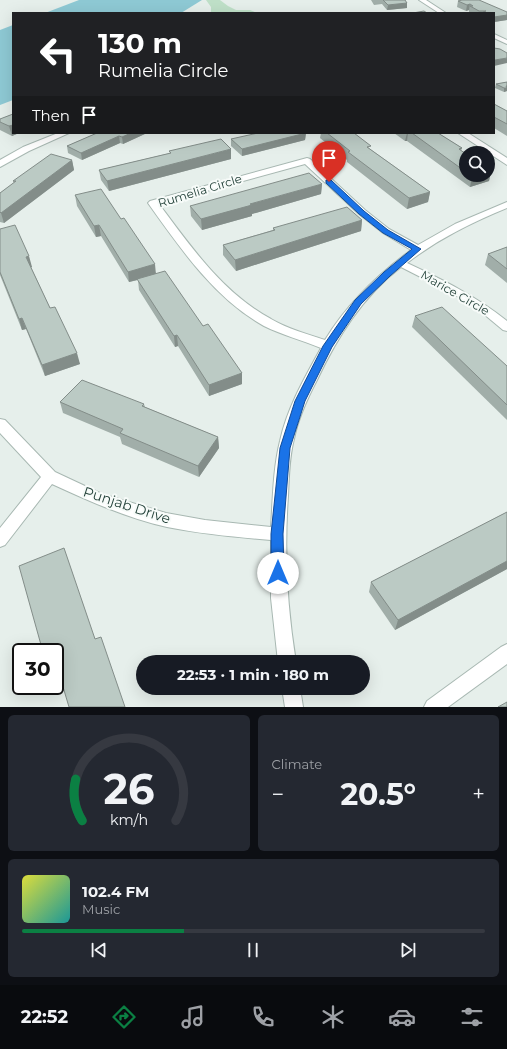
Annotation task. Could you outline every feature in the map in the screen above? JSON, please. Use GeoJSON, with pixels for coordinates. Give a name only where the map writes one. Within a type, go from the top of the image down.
{"type":"FeatureCollection","features":[{"type":"Feature","properties":{"kind":"street"},"geometry":{"type":"LineString","coordinates":[[422,0],[441,12]]}},
{"type":"Feature","properties":{"kind":"street"},"geometry":{"type":"LineString","coordinates":[[495,36],[507,34]]}},
{"type":"Feature","properties":{"kind":"street"},"geometry":{"type":"LineString","coordinates":[[495,36],[507,42]]}},
{"type":"Feature","properties":{"kind":"street"},"geometry":{"type":"LineString","coordinates":[[0,164],[26,149],[63,134]]}},
{"type":"Feature","properties":{"kind":"street"},"geometry":{"type":"LineString","coordinates":[[464,134],[507,162]]}},
{"type":"Feature","properties":{"kind":"street","name":"Rumelia Circle"},"geometry":{"type":"LineString","coordinates":[[328,346],[261,319],[227,294],[208,274],[153,203],[307,161],[362,212],[386,231],[417,249]]}},
{"type":"Feature","properties":{"kind":"street"},"geometry":{"type":"LineString","coordinates":[[286,655],[282,632],[278,586],[277,534],[285,448],[300,401],[328,346],[358,302],[400,263],[417,249],[441,233],[461,223],[507,205]]}},
{"type":"Feature","properties":{"kind":"street","name":"Marice Circle"},"geometry":{"type":"LineString","coordinates":[[400,263],[456,291],[484,308],[507,327]]}},
{"type":"Feature","properties":{"kind":"street","name":"Punjab Drive"},"geometry":{"type":"LineString","coordinates":[[0,424],[50,476],[98,499],[166,520],[205,527],[277,534]]}},
{"type":"Feature","properties":{"kind":"street"},"geometry":{"type":"LineString","coordinates":[[0,540],[50,476]]}},
{"type":"Feature","properties":{"kind":"street"},"geometry":{"type":"LineString","coordinates":[[433,707],[507,653]]}},
{"type":"Feature","properties":{"kind":"street"},"geometry":{"type":"LineString","coordinates":[[292,695],[294,707]]}},
{"type":"Feature","properties":{"kind":"green space"},"geometry":{"type":"Polygon","coordinates":[[[206,0],[220,0],[236,10],[250,10],[255,12],[211,12],[211,7],[206,0]]]}},
{"type":"Feature","properties":{"kind":"water"},"geometry":{"type":"Polygon","coordinates":[[[79,0],[202,0],[183,12],[48,12],[79,0]]]}},
{"type":"Feature","properties":{"kind":"water"},"geometry":{"type":"Polygon","coordinates":[[[12,25],[12,100],[0,105],[0,30],[12,25]]]}},
{"type":"Feature","properties":{"kind":"building"},"geometry":{"type":"Polygon","coordinates":[[[383,0],[405,0],[407,3],[388,5],[383,0]]]}},
{"type":"Feature","properties":{"kind":"building"},"geometry":{"type":"Polygon","coordinates":[[[479,0],[507,12],[507,15],[495,17],[495,12],[479,11],[470,6],[473,6],[470,4],[467,5],[458,1],[479,0]]]}},
{"type":"Feature","properties":{"kind":"building"},"geometry":{"type":"Polygon","coordinates":[[[495,48],[507,53],[507,58],[495,60],[495,48]]]}},
{"type":"Feature","properties":{"kind":"building"},"geometry":{"type":"Polygon","coordinates":[[[507,82],[507,88],[496,84],[507,82]]]}},
{"type":"Feature","properties":{"kind":"building"},"geometry":{"type":"Polygon","coordinates":[[[495,105],[507,111],[507,124],[495,118],[495,105]]]}},
{"type":"Feature","properties":{"kind":"building"},"geometry":{"type":"Polygon","coordinates":[[[12,114],[12,125],[9,126],[0,122],[0,119],[12,114]]]}},
{"type":"Feature","properties":{"kind":"building"},"geometry":{"type":"Polygon","coordinates":[[[95,134],[129,134],[122,137],[119,136],[81,153],[67,146],[95,134]]]}},
{"type":"Feature","properties":{"kind":"building"},"geometry":{"type":"Polygon","coordinates":[[[254,134],[302,134],[242,149],[231,139],[254,134]]]}},
{"type":"Feature","properties":{"kind":"building"},"geometry":{"type":"Polygon","coordinates":[[[328,134],[355,134],[371,146],[367,147],[430,192],[409,198],[348,152],[350,151],[328,134]]]}},
{"type":"Feature","properties":{"kind":"building"},"geometry":{"type":"Polygon","coordinates":[[[413,134],[440,134],[459,146],[459,167],[413,134]]]}},
{"type":"Feature","properties":{"kind":"building"},"geometry":{"type":"Polygon","coordinates":[[[221,139],[231,149],[107,181],[99,170],[171,153],[169,151],[221,139]]]}},
{"type":"Feature","properties":{"kind":"building"},"geometry":{"type":"Polygon","coordinates":[[[51,154],[72,160],[1,213],[0,193],[16,181],[13,181],[51,154]]]}},
{"type":"Feature","properties":{"kind":"building"},"geometry":{"type":"Polygon","coordinates":[[[309,173],[322,184],[201,219],[190,206],[309,173]]]}},
{"type":"Feature","properties":{"kind":"building"},"geometry":{"type":"Polygon","coordinates":[[[101,189],[121,219],[124,218],[155,264],[128,272],[99,225],[94,226],[75,195],[101,189]]]}},
{"type":"Feature","properties":{"kind":"building"},"geometry":{"type":"Polygon","coordinates":[[[347,207],[362,220],[235,260],[223,245],[275,230],[273,228],[347,207]]]}},
{"type":"Feature","properties":{"kind":"building"},"geometry":{"type":"Polygon","coordinates":[[[15,225],[29,256],[26,257],[50,308],[55,307],[77,353],[42,365],[22,318],[19,319],[0,272],[0,229],[15,225]]]}},
{"type":"Feature","properties":{"kind":"building"},"geometry":{"type":"Polygon","coordinates":[[[507,247],[507,269],[488,254],[507,247]]]}},
{"type":"Feature","properties":{"kind":"building"},"geometry":{"type":"Polygon","coordinates":[[[165,271],[203,326],[208,324],[242,373],[209,385],[177,335],[174,336],[137,279],[165,271]]]}},
{"type":"Feature","properties":{"kind":"building"},"geometry":{"type":"Polygon","coordinates":[[[442,307],[507,366],[507,405],[415,316],[442,307]]]}},
{"type":"Feature","properties":{"kind":"building"},"geometry":{"type":"Polygon","coordinates":[[[82,380],[144,404],[142,406],[218,437],[198,466],[120,433],[123,429],[60,402],[82,380]]]}},
{"type":"Feature","properties":{"kind":"building"},"geometry":{"type":"Polygon","coordinates":[[[507,512],[507,561],[398,620],[371,582],[507,512]]]}},
{"type":"Feature","properties":{"kind":"building"},"geometry":{"type":"Polygon","coordinates":[[[64,548],[95,639],[101,637],[125,707],[69,707],[64,690],[64,643],[40,643],[19,566],[64,548]]]}},
{"type":"Feature","properties":{"kind":"building"},"geometry":{"type":"Polygon","coordinates":[[[507,702],[507,707],[498,707],[507,702]]]}},
{"type":"Feature","properties":{"kind":"route"},"geometry":{"type":"LineString","coordinates":[[278,573],[277,534],[285,448],[300,401],[328,346],[340,326],[358,302],[387,274],[417,249],[386,231],[362,212],[329,182]]}}]}
